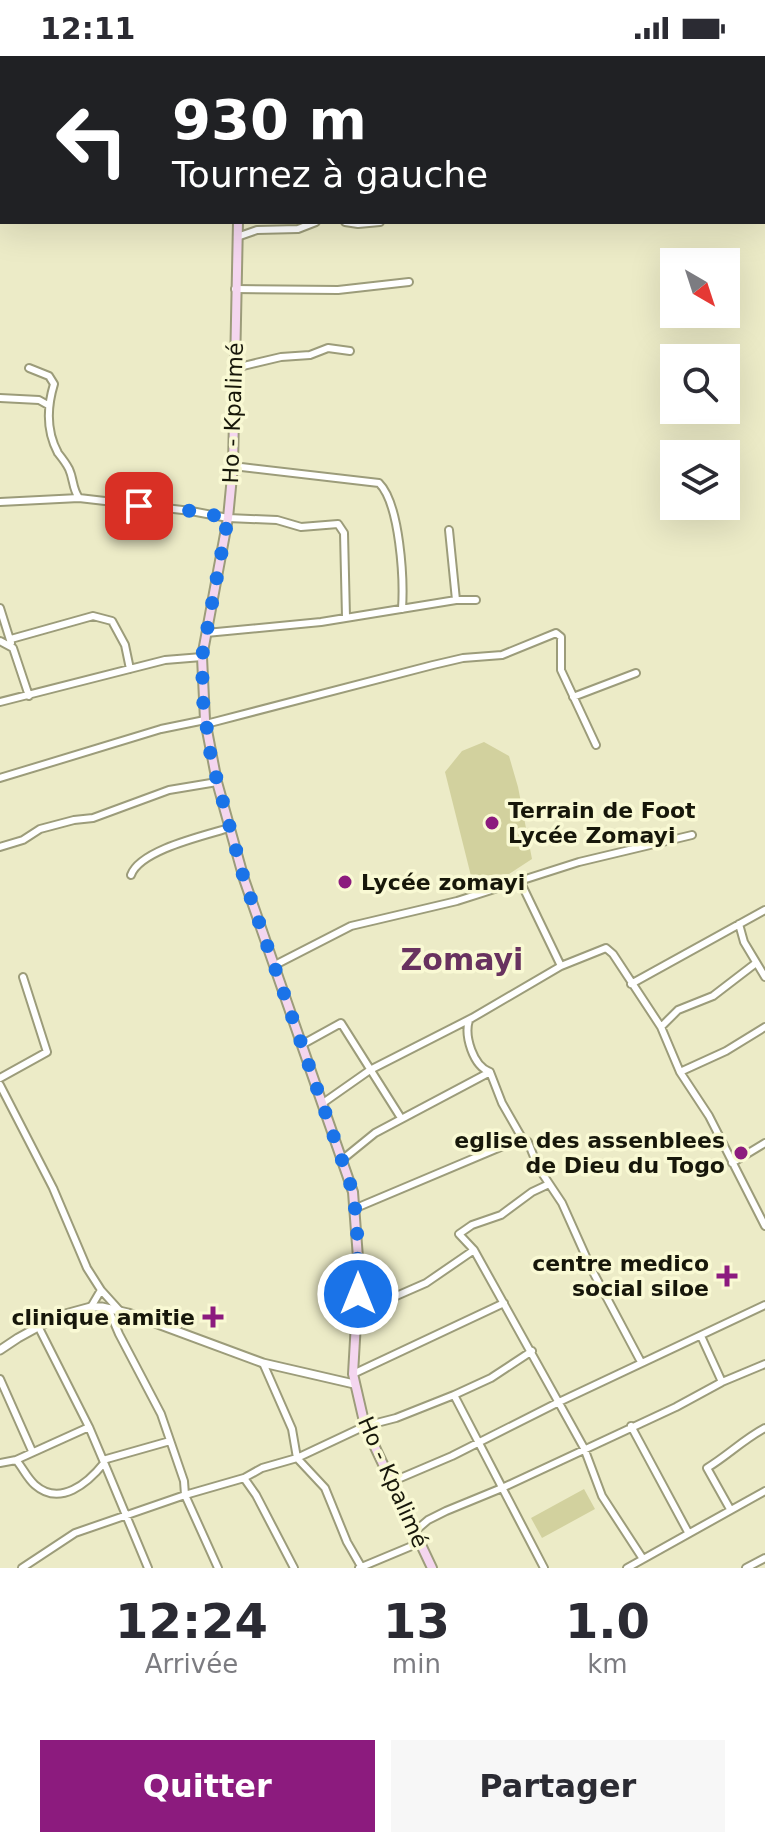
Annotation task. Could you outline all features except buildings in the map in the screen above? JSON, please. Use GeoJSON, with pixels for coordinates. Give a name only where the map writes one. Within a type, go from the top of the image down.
{"type":"FeatureCollection","features":[{"type":"Feature","properties":{"kind":"main road","name":"Ho - Kpalimé"},"geometry":{"type":"LineString","coordinates":[[238,224],[233,466],[228,518],[202,657],[205,722],[229,828],[343,1159],[356,1208],[359,1271],[353,1374],[365,1426],[432,1568]]}},
{"type":"Feature","properties":{"kind":"street"},"geometry":{"type":"LineString","coordinates":[[237,237],[257,230],[298,229],[311,224]]}},
{"type":"Feature","properties":{"kind":"street"},"geometry":{"type":"LineString","coordinates":[[235,289],[338,290],[409,282]]}},
{"type":"Feature","properties":{"kind":"street"},"geometry":{"type":"LineString","coordinates":[[235,368],[281,357],[310,355],[328,348],[350,351]]}},
{"type":"Feature","properties":{"kind":"street"},"geometry":{"type":"LineString","coordinates":[[29,368],[53,380],[48,405],[52,438],[70,472],[72,488],[79,498]]}},
{"type":"Feature","properties":{"kind":"street"},"geometry":{"type":"LineString","coordinates":[[0,398],[39,400],[48,405]]}},
{"type":"Feature","properties":{"kind":"street"},"geometry":{"type":"LineString","coordinates":[[233,466],[379,483],[386,493],[401,550],[402,609]]}},
{"type":"Feature","properties":{"kind":"street"},"geometry":{"type":"LineString","coordinates":[[0,502],[79,498],[228,518],[277,520],[301,527],[341,526],[346,617]]}},
{"type":"Feature","properties":{"kind":"street"},"geometry":{"type":"LineString","coordinates":[[449,530],[456,600]]}},
{"type":"Feature","properties":{"kind":"street"},"geometry":{"type":"LineString","coordinates":[[206,633],[321,622],[456,600],[476,600]]}},
{"type":"Feature","properties":{"kind":"street"},"geometry":{"type":"LineString","coordinates":[[0,608],[29,696]]}},
{"type":"Feature","properties":{"kind":"street"},"geometry":{"type":"LineString","coordinates":[[11,639],[93,616],[112,621],[125,645],[130,669]]}},
{"type":"Feature","properties":{"kind":"street"},"geometry":{"type":"LineString","coordinates":[[0,778],[161,729],[205,722],[463,658],[502,655],[556,633],[561,637],[561,670],[596,745]]}},
{"type":"Feature","properties":{"kind":"street"},"geometry":{"type":"LineString","coordinates":[[0,641],[13,648]]}},
{"type":"Feature","properties":{"kind":"street"},"geometry":{"type":"LineString","coordinates":[[0,702],[165,660],[202,657]]}},
{"type":"Feature","properties":{"kind":"street"},"geometry":{"type":"LineString","coordinates":[[573,697],[636,673]]}},
{"type":"Feature","properties":{"kind":"street"},"geometry":{"type":"LineString","coordinates":[[0,847],[23,840],[40,829],[93,818],[169,790],[217,782]]}},
{"type":"Feature","properties":{"kind":"street"},"geometry":{"type":"LineString","coordinates":[[131,875],[134,867],[147,856],[229,828]]}},
{"type":"Feature","properties":{"kind":"street"},"geometry":{"type":"LineString","coordinates":[[275,965],[351,926],[457,901],[579,862],[692,835]]}},
{"type":"Feature","properties":{"kind":"street"},"geometry":{"type":"LineString","coordinates":[[520,881],[561,966]]}},
{"type":"Feature","properties":{"kind":"street"},"geometry":{"type":"LineString","coordinates":[[631,984],[765,910]]}},
{"type":"Feature","properties":{"kind":"street"},"geometry":{"type":"LineString","coordinates":[[739,924],[744,942],[765,977]]}},
{"type":"Feature","properties":{"kind":"street"},"geometry":{"type":"LineString","coordinates":[[323,1103],[370,1070],[469,1020],[561,966],[606,948],[661,1027],[680,1072],[709,1116],[765,1226]]}},
{"type":"Feature","properties":{"kind":"street"},"geometry":{"type":"LineString","coordinates":[[661,1027],[678,1010],[713,996],[756,963]]}},
{"type":"Feature","properties":{"kind":"street"},"geometry":{"type":"LineString","coordinates":[[0,1078],[47,1052],[23,977]]}},
{"type":"Feature","properties":{"kind":"street"},"geometry":{"type":"LineString","coordinates":[[469,1020],[466,1030],[475,1059],[483,1070],[490,1072]]}},
{"type":"Feature","properties":{"kind":"street"},"geometry":{"type":"LineString","coordinates":[[303,1044],[341,1023],[401,1118]]}},
{"type":"Feature","properties":{"kind":"street"},"geometry":{"type":"LineString","coordinates":[[680,1072],[726,1051],[765,1027]]}},
{"type":"Feature","properties":{"kind":"street"},"geometry":{"type":"LineString","coordinates":[[343,1159],[375,1133],[490,1072]]}},
{"type":"Feature","properties":{"kind":"street"},"geometry":{"type":"LineString","coordinates":[[490,1072],[502,1103],[562,1203],[592,1270],[641,1362]]}},
{"type":"Feature","properties":{"kind":"street"},"geometry":{"type":"LineString","coordinates":[[0,1085],[53,1188],[87,1268],[120,1311]]}},
{"type":"Feature","properties":{"kind":"street"},"geometry":{"type":"LineString","coordinates":[[356,1208],[522,1138]]}},
{"type":"Feature","properties":{"kind":"street"},"geometry":{"type":"LineString","coordinates":[[732,1163],[765,1143]]}},
{"type":"Feature","properties":{"kind":"street"},"geometry":{"type":"LineString","coordinates":[[549,1184],[532,1192],[501,1215],[464,1229],[459,1234],[474,1250],[532,1351],[584,1448],[602,1496],[644,1568]]}},
{"type":"Feature","properties":{"kind":"street"},"geometry":{"type":"LineString","coordinates":[[358,1309],[426,1283],[474,1250]]}},
{"type":"Feature","properties":{"kind":"street"},"geometry":{"type":"LineString","coordinates":[[91,1307],[101,1290]]}},
{"type":"Feature","properties":{"kind":"street"},"geometry":{"type":"LineString","coordinates":[[353,1374],[504,1303]]}},
{"type":"Feature","properties":{"kind":"street"},"geometry":{"type":"LineString","coordinates":[[391,1482],[765,1305]]}},
{"type":"Feature","properties":{"kind":"street"},"geometry":{"type":"LineString","coordinates":[[0,1350],[58,1316],[91,1307],[108,1308],[263,1363],[354,1384]]}},
{"type":"Feature","properties":{"kind":"street"},"geometry":{"type":"LineString","coordinates":[[108,1308],[161,1414],[184,1481],[185,1495],[218,1568]]}},
{"type":"Feature","properties":{"kind":"street"},"geometry":{"type":"LineString","coordinates":[[38,1326],[89,1427],[148,1568]]}},
{"type":"Feature","properties":{"kind":"street"},"geometry":{"type":"LineString","coordinates":[[701,1336],[722,1382]]}},
{"type":"Feature","properties":{"kind":"street"},"geometry":{"type":"LineString","coordinates":[[22,1568],[75,1533],[297,1458],[365,1426],[396,1418],[454,1395],[491,1378],[532,1351]]}},
{"type":"Feature","properties":{"kind":"street"},"geometry":{"type":"LineString","coordinates":[[263,1363],[292,1429],[297,1458],[325,1488],[361,1568],[419,1543]]}},
{"type":"Feature","properties":{"kind":"street"},"geometry":{"type":"LineString","coordinates":[[414,1532],[446,1511],[502,1488],[765,1364]]}},
{"type":"Feature","properties":{"kind":"street"},"geometry":{"type":"LineString","coordinates":[[0,1379],[32,1451]]}},
{"type":"Feature","properties":{"kind":"street"},"geometry":{"type":"LineString","coordinates":[[454,1395],[544,1568]]}},
{"type":"Feature","properties":{"kind":"street"},"geometry":{"type":"LineString","coordinates":[[631,1426],[688,1532]]}},
{"type":"Feature","properties":{"kind":"street"},"geometry":{"type":"LineString","coordinates":[[0,1463],[16,1460],[89,1427]]}},
{"type":"Feature","properties":{"kind":"street"},"geometry":{"type":"LineString","coordinates":[[730,1509],[707,1468],[726,1457],[750,1435],[765,1428]]}},
{"type":"Feature","properties":{"kind":"street"},"geometry":{"type":"LineString","coordinates":[[16,1460],[34,1485],[45,1492],[57,1494],[84,1485],[104,1461],[170,1441]]}},
{"type":"Feature","properties":{"kind":"street"},"geometry":{"type":"LineString","coordinates":[[244,1478],[294,1568]]}},
{"type":"Feature","properties":{"kind":"street"},"geometry":{"type":"LineString","coordinates":[[627,1568],[765,1491]]}},
{"type":"Feature","properties":{"kind":"street"},"geometry":{"type":"LineString","coordinates":[[746,1568],[757,1565],[765,1558]]}},
{"type":"Feature","properties":{"kind":"shaded area","name":"Terrain de Foot Lycée Zomayi"},"geometry":{"type":"Polygon","coordinates":[[[484,742],[509,756],[532,859],[509,874],[471,876],[445,772],[462,751],[484,742]]]}},
{"type":"Feature","properties":{"kind":"shaded area"},"geometry":{"type":"Polygon","coordinates":[[[584,1489],[595,1509],[542,1538],[531,1518],[584,1489]]]}},
{"type":"Feature","properties":{"kind":"place","name":"Terrain de Foot Lycée Zomayi"},"geometry":{"type":"Point","coordinates":[492,823]}},
{"type":"Feature","properties":{"kind":"place","name":"Lycée zomayi"},"geometry":{"type":"Point","coordinates":[345,882]}},
{"type":"Feature","properties":{"kind":"place","name":"eglise des assenblees de Dieu du Togo"},"geometry":{"type":"Point","coordinates":[741,1153]}},
{"type":"Feature","properties":{"kind":"place","name":"centre medico social siloe"},"geometry":{"type":"Point","coordinates":[727,1276]}},
{"type":"Feature","properties":{"kind":"place","name":"clinique amitie"},"geometry":{"type":"Point","coordinates":[213,1317]}},
{"type":"Feature","properties":{"kind":"district","name":"Zomayi"},"geometry":{"type":"Point","coordinates":[462,959]}},
{"type":"Feature","properties":{"kind":"route"},"geometry":{"type":"LineString","coordinates":[[139,506],[228,518],[202,657],[203,701],[211,758],[244,879],[353,1192],[358,1294]]}}]}
